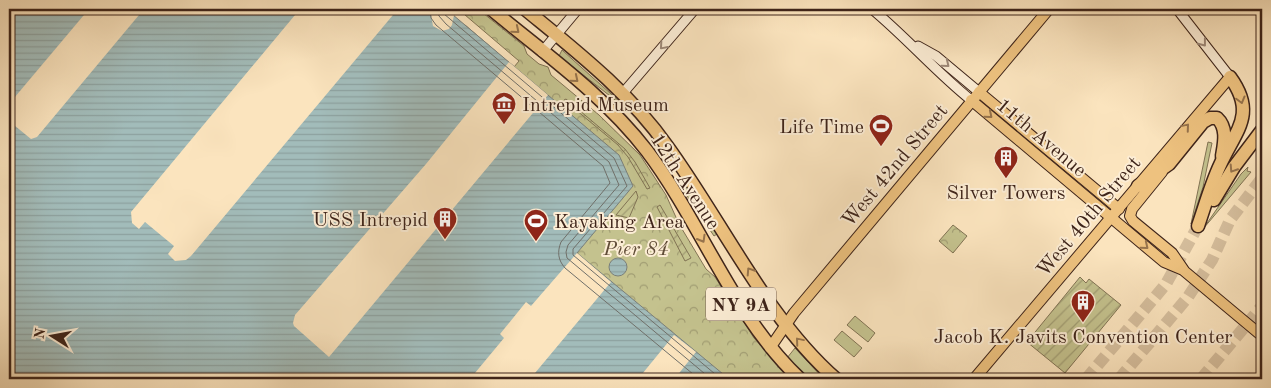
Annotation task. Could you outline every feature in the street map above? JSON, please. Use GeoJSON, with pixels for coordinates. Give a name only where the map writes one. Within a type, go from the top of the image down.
{"type":"FeatureCollection","features":[{"type":"Feature","properties":{"kind":"highway","name":"12th Avenue"},"geometry":{"type":"LineString","coordinates":[[490,9],[615,114],[647,152],[770,348],[800,379]]}},
{"type":"Feature","properties":{"kind":"highway","name":"12th Avenue"},"geometry":{"type":"LineString","coordinates":[[525,9],[623,93],[668,146],[786,325],[810,354],[836,379]]}},
{"type":"Feature","properties":{"kind":"highway"},"geometry":{"type":"LineString","coordinates":[[1230,77],[1242,99],[1243,118],[1236,137],[1221,164],[1198,226],[1234,167],[1262,130]]}},
{"type":"Feature","properties":{"kind":"highway"},"geometry":{"type":"LineString","coordinates":[[1138,186],[1169,164],[1203,122],[1214,118],[1220,120],[1224,129],[1221,164]]}},
{"type":"Feature","properties":{"kind":"main road"},"geometry":{"type":"LineString","coordinates":[[542,52],[578,9]]}},
{"type":"Feature","properties":{"kind":"main road"},"geometry":{"type":"LineString","coordinates":[[623,93],[695,9]]}},
{"type":"Feature","properties":{"kind":"main road","name":"11th Avenue"},"geometry":{"type":"LineString","coordinates":[[872,9],[910,41],[929,62],[971,100],[1110,217],[1164,262],[1183,270]]}},
{"type":"Feature","properties":{"kind":"main road","name":"West 42nd Street"},"geometry":{"type":"LineString","coordinates":[[770,348],[786,325],[971,100],[1049,9]]}},
{"type":"Feature","properties":{"kind":"main road"},"geometry":{"type":"LineString","coordinates":[[1177,9],[1230,77]]}},
{"type":"Feature","properties":{"kind":"main road","name":"11th Avenue"},"geometry":{"type":"LineString","coordinates":[[910,41],[936,56],[1119,209]]}},
{"type":"Feature","properties":{"kind":"main road","name":"West 40th Street"},"geometry":{"type":"LineString","coordinates":[[974,379],[1230,77]]}},
{"type":"Feature","properties":{"kind":"main road","name":"West 40th Street"},"geometry":{"type":"LineString","coordinates":[[1130,214],[1169,164]]}},
{"type":"Feature","properties":{"kind":"main road","name":"11th Avenue"},"geometry":{"type":"LineString","coordinates":[[1130,214],[1133,221],[1172,254],[1183,270],[1262,336]]}},
{"type":"Feature","properties":{"kind":"green space"},"geometry":{"type":"Polygon","coordinates":[[[458,9],[478,9],[524,46],[527,54],[539,64],[548,67],[551,75],[599,115],[640,155],[666,195],[679,224],[706,269],[715,277],[754,338],[791,379],[313,379],[465,25],[514,67],[519,61],[458,9]]]}},
{"type":"Feature","properties":{"kind":"green space"},"geometry":{"type":"Polygon","coordinates":[[[562,50],[620,102],[559,56],[562,50]]]}},
{"type":"Feature","properties":{"kind":"green space"},"geometry":{"type":"Polygon","coordinates":[[[566,99],[625,149],[650,188],[647,189],[628,157],[618,145],[564,100],[566,99]]]}},
{"type":"Feature","properties":{"kind":"green space"},"geometry":{"type":"Polygon","coordinates":[[[1208,142],[1212,143],[1203,187],[1191,224],[1208,142]]]}},
{"type":"Feature","properties":{"kind":"green space"},"geometry":{"type":"Polygon","coordinates":[[[1248,167],[1247,171],[1251,172],[1203,229],[1241,174],[1248,167]]]}},
{"type":"Feature","properties":{"kind":"green space"},"geometry":{"type":"Polygon","coordinates":[[[684,183],[717,234],[714,236],[681,187],[684,183]]]}},
{"type":"Feature","properties":{"kind":"green space"},"geometry":{"type":"Polygon","coordinates":[[[636,191],[638,197],[629,218],[616,215],[636,191]]]}},
{"type":"Feature","properties":{"kind":"green space"},"geometry":{"type":"Polygon","coordinates":[[[660,205],[691,258],[685,261],[657,207],[660,205]]]}},
{"type":"Feature","properties":{"kind":"green space"},"geometry":{"type":"Polygon","coordinates":[[[953,225],[967,236],[953,253],[939,241],[953,225]]]}},
{"type":"Feature","properties":{"kind":"green space"},"geometry":{"type":"Polygon","coordinates":[[[1080,277],[1086,283],[1089,279],[1121,305],[1065,373],[1027,342],[1080,277]]]}},
{"type":"Feature","properties":{"kind":"green space"},"geometry":{"type":"Polygon","coordinates":[[[855,316],[875,333],[868,342],[847,325],[855,316]]]}},
{"type":"Feature","properties":{"kind":"green space"},"geometry":{"type":"Polygon","coordinates":[[[842,331],[862,348],[854,357],[834,340],[842,331]]]}},
{"type":"Feature","properties":{"kind":"green space"},"geometry":{"type":"Polygon","coordinates":[[[795,348],[824,379],[810,379],[787,358],[795,348]]]}},
{"type":"Feature","properties":{"kind":"water"},"geometry":{"type":"Polygon","coordinates":[[[9,9],[446,9],[619,155],[633,186],[577,253],[729,379],[9,379],[9,9]]]}},
{"type":"Feature","properties":{"kind":"water"},"geometry":{"type":"Polygon","coordinates":[[[618,258],[624,261],[627,267],[624,273],[618,276],[612,273],[609,267],[612,261],[618,258]]]}},
{"type":"Feature","properties":{"kind":"pier"},"geometry":{"type":"Polygon","coordinates":[[[89,9],[144,9],[37,137],[31,139],[9,121],[9,104],[89,9]]]}},
{"type":"Feature","properties":{"kind":"pier"},"geometry":{"type":"Polygon","coordinates":[[[300,9],[398,9],[191,256],[186,260],[175,261],[168,254],[174,246],[145,222],[139,229],[132,223],[131,212],[300,9]]]}},
{"type":"Feature","properties":{"kind":"pier"},"geometry":{"type":"Polygon","coordinates":[[[430,9],[446,9],[454,15],[449,29],[442,31],[433,26],[430,9]]]}},
{"type":"Feature","properties":{"kind":"pier"},"geometry":{"type":"Polygon","coordinates":[[[509,62],[548,95],[329,357],[294,326],[295,315],[426,164],[509,62]]]}},
{"type":"Feature","properties":{"kind":"pier","name":"Pier 84"},"geometry":{"type":"Polygon","coordinates":[[[577,253],[611,282],[530,379],[470,379],[504,338],[500,334],[526,302],[531,306],[577,253]]]}},
{"type":"Feature","properties":{"kind":"pier"},"geometry":{"type":"Polygon","coordinates":[[[674,335],[696,352],[676,377],[674,379],[638,379],[674,335]]]}},
{"type":"Feature","properties":{"kind":"tunnel"},"geometry":{"type":"LineString","coordinates":[[1119,379],[1188,297],[1212,260],[1230,220],[1262,178]]}},
{"type":"Feature","properties":{"kind":"tunnel"},"geometry":{"type":"LineString","coordinates":[[1086,379],[1166,284],[1198,226]]}},
{"type":"Feature","properties":{"kind":"tunnel"},"geometry":{"type":"LineString","coordinates":[[1201,379],[1262,306]]}},
{"type":"Feature","properties":{"kind":"place","name":"Intrepid Museum"},"geometry":{"type":"Point","coordinates":[504,125]}},
{"type":"Feature","properties":{"kind":"place","name":"Life Time"},"geometry":{"type":"Point","coordinates":[881,147]}},
{"type":"Feature","properties":{"kind":"place","name":"Silver Towers"},"geometry":{"type":"Point","coordinates":[1006,179]}},
{"type":"Feature","properties":{"kind":"place","name":"USS Intrepid"},"geometry":{"type":"Point","coordinates":[445,240]}},
{"type":"Feature","properties":{"kind":"place","name":"Kayaking Area"},"geometry":{"type":"Point","coordinates":[536,242]}},
{"type":"Feature","properties":{"kind":"place","name":"Jacob K. Javits Convention Center"},"geometry":{"type":"Point","coordinates":[1083,323]}}]}
